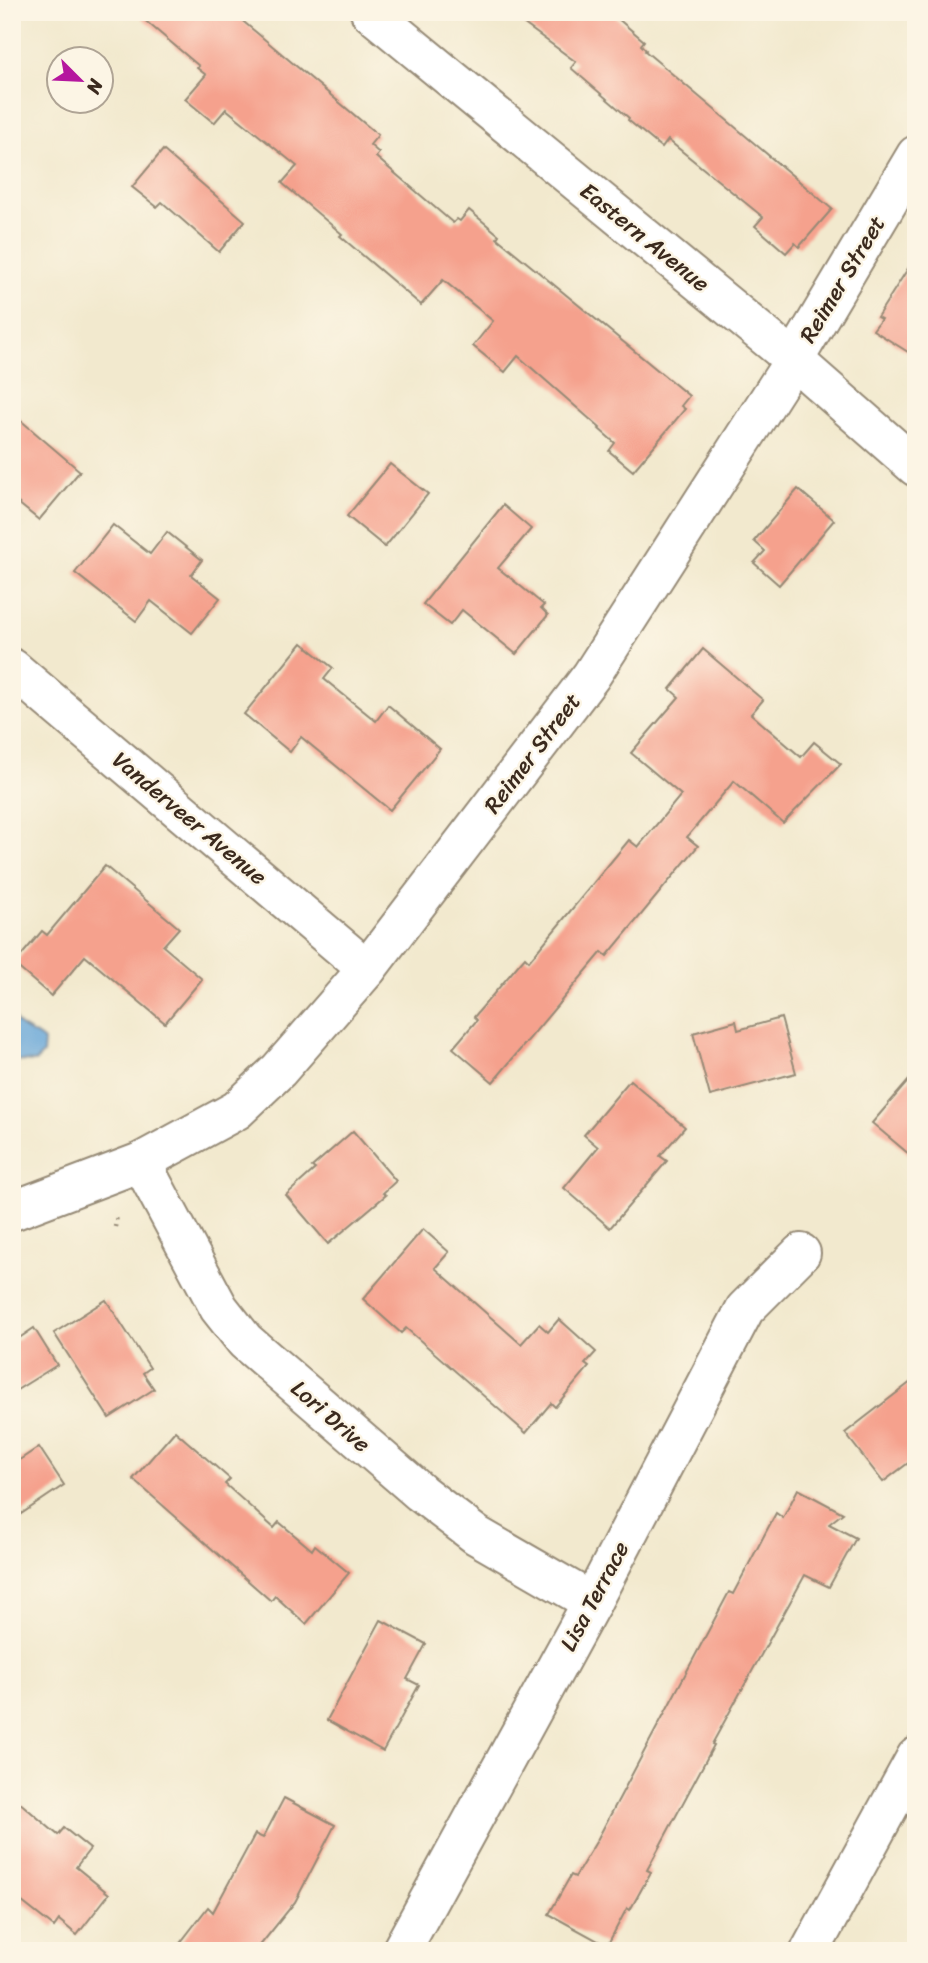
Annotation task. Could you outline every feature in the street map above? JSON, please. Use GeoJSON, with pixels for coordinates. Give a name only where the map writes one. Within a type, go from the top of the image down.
{"type":"FeatureCollection","features":[{"type":"Feature","properties":{"kind":"street","name":"Eastern Avenue"},"geometry":{"type":"LineString","coordinates":[[370,12],[794,360],[916,467]]}},
{"type":"Feature","properties":{"kind":"street","name":"Reimer Street"},"geometry":{"type":"LineString","coordinates":[[12,1211],[141,1162],[237,1110],[279,1070],[367,969],[590,676],[794,360],[916,155]]}},
{"type":"Feature","properties":{"kind":"street","name":"Vanderveer Avenue"},"geometry":{"type":"LineString","coordinates":[[12,668],[367,969]]}},
{"type":"Feature","properties":{"kind":"street","name":"Lori Drive"},"geometry":{"type":"LineString","coordinates":[[141,1162],[219,1308],[245,1341],[421,1493],[477,1535],[592,1602]]}},
{"type":"Feature","properties":{"kind":"street","name":"Lisa Terrace"},"geometry":{"type":"LineString","coordinates":[[401,1951],[592,1602],[746,1310],[801,1253]]}},
{"type":"Feature","properties":{"kind":"street"},"geometry":{"type":"LineString","coordinates":[[810,1951],[916,1757]]}},
{"type":"Feature","properties":{"kind":"path"},"geometry":{"type":"LineString","coordinates":[[115,1227],[117,1216]]}},
{"type":"Feature","properties":{"kind":"water"},"geometry":{"type":"Polygon","coordinates":[[[12,1001],[17,1023],[44,1041],[43,1054],[35,1062],[18,1061],[12,1055],[12,1001]]]}},
{"type":"Feature","properties":{"kind":"building"},"geometry":{"type":"Polygon","coordinates":[[[135,12],[232,12],[378,135],[370,145],[379,153],[376,157],[453,223],[457,219],[460,221],[469,210],[499,235],[497,238],[689,396],[681,406],[685,409],[633,471],[609,451],[615,443],[600,428],[518,356],[505,372],[473,346],[493,321],[443,280],[421,305],[282,183],[297,166],[226,109],[214,123],[185,99],[206,75],[135,12]]]}},
{"type":"Feature","properties":{"kind":"building"},"geometry":{"type":"Polygon","coordinates":[[[508,12],[610,12],[644,41],[641,45],[645,51],[832,209],[799,247],[795,243],[786,253],[755,226],[763,217],[668,140],[662,148],[571,68],[576,62],[508,12]]]}},
{"type":"Feature","properties":{"kind":"building"},"geometry":{"type":"Polygon","coordinates":[[[163,150],[245,221],[219,252],[162,202],[157,207],[132,187],[163,150]]]}},
{"type":"Feature","properties":{"kind":"building"},"geometry":{"type":"Polygon","coordinates":[[[916,256],[916,357],[873,330],[881,319],[877,317],[916,256]]]}},
{"type":"Feature","properties":{"kind":"building"},"geometry":{"type":"Polygon","coordinates":[[[12,413],[80,471],[39,520],[12,498],[12,413]]]}},
{"type":"Feature","properties":{"kind":"building"},"geometry":{"type":"Polygon","coordinates":[[[390,464],[428,494],[385,547],[347,516],[390,464]]]}},
{"type":"Feature","properties":{"kind":"building"},"geometry":{"type":"Polygon","coordinates":[[[798,489],[834,520],[779,585],[754,563],[765,551],[754,541],[798,489]]]}},
{"type":"Feature","properties":{"kind":"building"},"geometry":{"type":"Polygon","coordinates":[[[503,505],[531,529],[498,568],[544,605],[541,608],[548,615],[516,654],[462,610],[450,625],[423,604],[503,505]]]}},
{"type":"Feature","properties":{"kind":"building"},"geometry":{"type":"Polygon","coordinates":[[[113,525],[150,554],[167,532],[202,560],[191,575],[220,598],[192,633],[151,601],[136,621],[75,573],[113,525]]]}},
{"type":"Feature","properties":{"kind":"building"},"geometry":{"type":"Polygon","coordinates":[[[302,643],[333,668],[324,679],[376,721],[388,705],[440,749],[390,810],[301,737],[290,752],[244,714],[302,643]]]}},
{"type":"Feature","properties":{"kind":"building"},"geometry":{"type":"Polygon","coordinates":[[[703,649],[763,700],[751,714],[801,757],[814,742],[841,764],[783,823],[734,781],[687,837],[698,846],[607,956],[602,952],[493,1082],[453,1048],[477,1020],[474,1017],[525,957],[529,961],[629,840],[638,847],[681,795],[631,753],[679,697],[670,689],[703,649]]]}},
{"type":"Feature","properties":{"kind":"building"},"geometry":{"type":"Polygon","coordinates":[[[105,866],[179,928],[163,946],[202,979],[165,1023],[85,956],[51,996],[14,964],[42,931],[47,935],[105,866]]]}},
{"type":"Feature","properties":{"kind":"building"},"geometry":{"type":"Polygon","coordinates":[[[781,1018],[796,1073],[710,1096],[693,1033],[736,1021],[738,1030],[781,1018]]]}},
{"type":"Feature","properties":{"kind":"building"},"geometry":{"type":"Polygon","coordinates":[[[916,1072],[916,1160],[872,1123],[916,1072]]]}},
{"type":"Feature","properties":{"kind":"building"},"geometry":{"type":"Polygon","coordinates":[[[630,1080],[685,1127],[660,1156],[667,1161],[610,1228],[564,1188],[598,1147],[584,1135],[630,1080]]]}},
{"type":"Feature","properties":{"kind":"building"},"geometry":{"type":"Polygon","coordinates":[[[353,1131],[396,1181],[383,1193],[386,1195],[328,1244],[286,1195],[315,1169],[312,1167],[353,1131]]]}},
{"type":"Feature","properties":{"kind":"building"},"geometry":{"type":"Polygon","coordinates":[[[423,1229],[449,1252],[435,1268],[521,1344],[539,1324],[548,1332],[559,1319],[596,1352],[585,1364],[589,1367],[555,1407],[551,1403],[526,1433],[406,1328],[401,1333],[363,1299],[423,1229]]]}},
{"type":"Feature","properties":{"kind":"building"},"geometry":{"type":"Polygon","coordinates":[[[106,1300],[150,1368],[143,1373],[154,1389],[109,1418],[54,1333],[106,1300]]]}},
{"type":"Feature","properties":{"kind":"building"},"geometry":{"type":"Polygon","coordinates":[[[34,1328],[57,1365],[12,1393],[12,1343],[34,1328]]]}},
{"type":"Feature","properties":{"kind":"building"},"geometry":{"type":"Polygon","coordinates":[[[916,1378],[916,1457],[883,1482],[845,1433],[916,1378]]]}},
{"type":"Feature","properties":{"kind":"building"},"geometry":{"type":"Polygon","coordinates":[[[175,1431],[230,1479],[225,1484],[274,1528],[279,1522],[312,1550],[315,1545],[349,1573],[306,1624],[275,1596],[271,1601],[133,1479],[175,1431]]]}},
{"type":"Feature","properties":{"kind":"building"},"geometry":{"type":"Polygon","coordinates":[[[39,1447],[64,1485],[12,1520],[12,1465],[39,1447]]]}},
{"type":"Feature","properties":{"kind":"building"},"geometry":{"type":"Polygon","coordinates":[[[798,1489],[843,1513],[829,1524],[856,1538],[829,1587],[805,1575],[712,1744],[714,1745],[647,1870],[651,1872],[630,1910],[627,1908],[607,1946],[549,1914],[571,1875],[575,1877],[596,1842],[729,1592],[733,1594],[776,1513],[783,1518],[798,1489]]]}},
{"type":"Feature","properties":{"kind":"building"},"geometry":{"type":"Polygon","coordinates":[[[381,1620],[426,1644],[407,1679],[419,1685],[383,1751],[327,1720],[381,1620]]]}},
{"type":"Feature","properties":{"kind":"building"},"geometry":{"type":"Polygon","coordinates":[[[12,1796],[58,1835],[64,1828],[90,1849],[76,1867],[109,1894],[77,1935],[59,1920],[54,1927],[12,1894],[12,1796]]]}},
{"type":"Feature","properties":{"kind":"building"},"geometry":{"type":"Polygon","coordinates":[[[284,1798],[335,1825],[295,1902],[258,1948],[261,1951],[174,1951],[208,1907],[213,1912],[255,1834],[263,1838],[284,1798]]]}}]}
